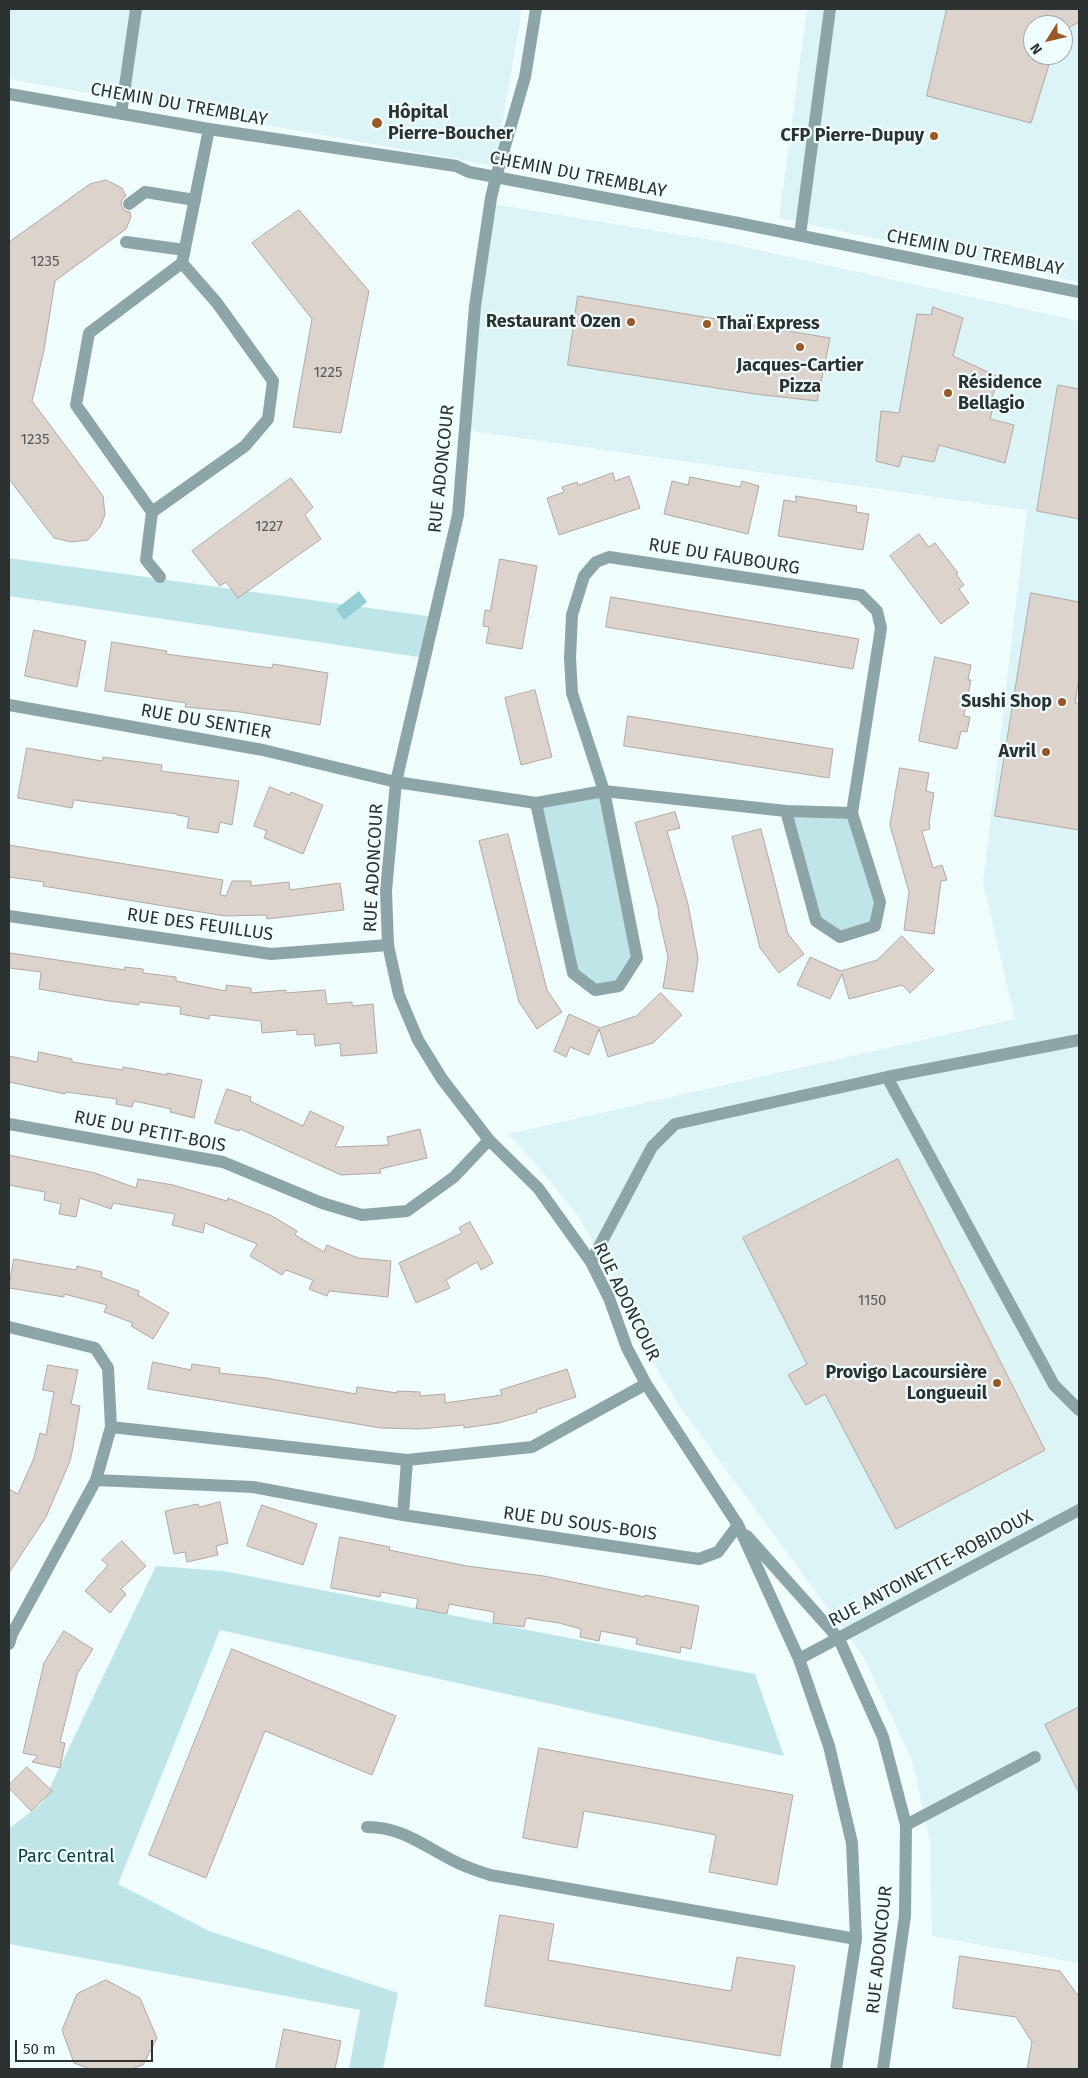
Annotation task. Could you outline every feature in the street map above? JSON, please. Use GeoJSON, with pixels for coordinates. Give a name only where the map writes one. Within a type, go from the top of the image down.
{"type":"FeatureCollection","features":[{"type":"Feature","properties":{"kind":"street"},"geometry":{"type":"LineString","coordinates":[[121,114],[136,9]]}},
{"type":"Feature","properties":{"kind":"street","name":"RUE ADONCOUR"},"geometry":{"type":"LineString","coordinates":[[536,9],[525,77],[496,177],[475,306],[458,515],[396,782],[386,891],[388,945],[399,995],[418,1040],[442,1080],[489,1140],[538,1188],[591,1262],[609,1298],[627,1348],[646,1384],[738,1525],[839,1639],[883,1737],[906,1825],[905,1916],[883,2069]]}},
{"type":"Feature","properties":{"kind":"street"},"geometry":{"type":"LineString","coordinates":[[800,235],[830,9]]}},
{"type":"Feature","properties":{"kind":"street","name":"CHEMIN DU TREMBLAY"},"geometry":{"type":"LineString","coordinates":[[9,94],[208,129],[456,166],[469,172],[800,235],[1079,292]]}},
{"type":"Feature","properties":{"kind":"street"},"geometry":{"type":"LineString","coordinates":[[160,578],[146,560],[152,512],[76,405],[89,333],[182,263],[208,129]]}},
{"type":"Feature","properties":{"kind":"street"},"geometry":{"type":"LineString","coordinates":[[129,204],[145,192],[195,200]]}},
{"type":"Feature","properties":{"kind":"street"},"geometry":{"type":"LineString","coordinates":[[126,242],[184,250]]}},
{"type":"Feature","properties":{"kind":"street"},"geometry":{"type":"LineString","coordinates":[[152,512],[245,446],[268,419],[273,381],[218,303],[182,263]]}},
{"type":"Feature","properties":{"kind":"street","name":"RUE DU FAUBOURG"},"geometry":{"type":"LineString","coordinates":[[536,803],[573,972],[595,990],[620,986],[637,958],[604,791],[572,694],[570,658],[572,615],[584,576],[596,562],[609,557],[861,595],[877,611],[880,628],[852,813],[880,902],[875,926],[840,937],[816,921],[786,811]]}},
{"type":"Feature","properties":{"kind":"street","name":"RUE DU SENTIER"},"geometry":{"type":"LineString","coordinates":[[9,705],[263,750],[396,782]]}},
{"type":"Feature","properties":{"kind":"street"},"geometry":{"type":"LineString","coordinates":[[396,782],[536,803],[604,791],[786,811],[852,813]]}},
{"type":"Feature","properties":{"kind":"street","name":"RUE DES FEUILLUS"},"geometry":{"type":"LineString","coordinates":[[9,916],[271,954],[388,945]]}},
{"type":"Feature","properties":{"kind":"street"},"geometry":{"type":"LineString","coordinates":[[591,1262],[652,1147],[675,1124],[887,1077],[1079,1040]]}},
{"type":"Feature","properties":{"kind":"street"},"geometry":{"type":"LineString","coordinates":[[887,1077],[1054,1384],[1079,1410]]}},
{"type":"Feature","properties":{"kind":"street","name":"RUE DU PETIT-BOIS"},"geometry":{"type":"LineString","coordinates":[[9,1124],[223,1162],[322,1204],[362,1215],[408,1211],[454,1177],[489,1140]]}},
{"type":"Feature","properties":{"kind":"street"},"geometry":{"type":"LineString","coordinates":[[9,1327],[95,1348],[108,1368],[111,1428],[96,1480],[12,1634],[9,1644]]}},
{"type":"Feature","properties":{"kind":"street"},"geometry":{"type":"LineString","coordinates":[[111,1428],[407,1460],[532,1447],[646,1384]]}},
{"type":"Feature","properties":{"kind":"street"},"geometry":{"type":"LineString","coordinates":[[403,1515],[407,1460]]}},
{"type":"Feature","properties":{"kind":"street","name":"RUE DU SOUS-BOIS"},"geometry":{"type":"LineString","coordinates":[[96,1480],[253,1487],[403,1515],[700,1559],[718,1552],[738,1525]]}},
{"type":"Feature","properties":{"kind":"street","name":"RUE ANTOINETTE-ROBIDOUX"},"geometry":{"type":"LineString","coordinates":[[799,1658],[839,1639],[1079,1510]]}},
{"type":"Feature","properties":{"kind":"street","name":"RUE ADONCOUR"},"geometry":{"type":"LineString","coordinates":[[738,1525],[799,1658],[829,1746],[852,1844],[856,1939],[836,2069]]}},
{"type":"Feature","properties":{"kind":"street"},"geometry":{"type":"LineString","coordinates":[[906,1825],[1034,1757]]}},
{"type":"Feature","properties":{"kind":"street"},"geometry":{"type":"LineString","coordinates":[[367,1826],[383,1827],[410,1836],[455,1862],[490,1876],[856,1939]]}},
{"type":"Feature","properties":{"kind":"shaded area","name":"Hôpital Pierre-Boucher"},"geometry":{"type":"Polygon","coordinates":[[[9,9],[522,9],[495,166],[9,79],[9,9]]]}},
{"type":"Feature","properties":{"kind":"shaded area","name":"CFP Pierre-Dupuy"},"geometry":{"type":"Polygon","coordinates":[[[807,9],[1079,9],[1079,282],[779,218],[807,9]]]}},
{"type":"Feature","properties":{"kind":"shaded area"},"geometry":{"type":"Polygon","coordinates":[[[493,204],[718,241],[1079,321],[1079,1963],[932,1936],[930,1840],[912,1760],[863,1656],[680,1407],[648,1354],[612,1277],[579,1217],[530,1157],[508,1134],[1015,1019],[983,883],[1027,510],[464,430],[493,204]]]}},
{"type":"Feature","properties":{"kind":"shaded area"},"geometry":{"type":"Polygon","coordinates":[[[359,591],[367,602],[344,620],[336,609],[359,591]]]}},
{"type":"Feature","properties":{"kind":"green space"},"geometry":{"type":"Polygon","coordinates":[[[9,558],[434,617],[425,658],[9,596],[9,558]]]}},
{"type":"Feature","properties":{"kind":"green space"},"geometry":{"type":"Polygon","coordinates":[[[599,796],[631,957],[616,981],[597,985],[578,969],[543,808],[599,796]]]}},
{"type":"Feature","properties":{"kind":"green space"},"geometry":{"type":"Polygon","coordinates":[[[794,817],[848,819],[874,902],[870,922],[841,931],[821,917],[794,817]]]}},
{"type":"Feature","properties":{"kind":"green space","name":"Parc Central"},"geometry":{"type":"Polygon","coordinates":[[[156,1566],[223,1571],[755,1674],[784,1756],[220,1630],[118,1884],[209,1931],[398,1993],[383,2069],[349,2069],[360,2010],[9,1944],[9,1829],[43,1802],[156,1566]]]}},
{"type":"Feature","properties":{"kind":"building"},"geometry":{"type":"Polygon","coordinates":[[[947,9],[1079,9],[1079,22],[1073,25],[1073,15],[1023,15],[1023,65],[1049,65],[1031,123],[927,96],[947,9]]]}},
{"type":"Feature","properties":{"kind":"building"},"geometry":{"type":"Polygon","coordinates":[[[106,180],[122,188],[126,196],[122,200],[121,205],[125,211],[130,212],[131,217],[126,229],[55,281],[44,350],[32,401],[103,496],[105,515],[100,527],[88,540],[71,542],[54,538],[9,479],[9,242],[90,184],[106,180]]]}},
{"type":"Feature","properties":{"kind":"building"},"geometry":{"type":"Polygon","coordinates":[[[299,210],[369,291],[341,433],[293,427],[312,319],[252,243],[299,210]]]}},
{"type":"Feature","properties":{"kind":"building"},"geometry":{"type":"Polygon","coordinates":[[[578,296],[830,338],[817,401],[755,394],[568,365],[578,296]]]}},
{"type":"Feature","properties":{"kind":"building","name":"Résidence Bellagio"},"geometry":{"type":"Polygon","coordinates":[[[933,307],[963,318],[953,356],[999,377],[988,409],[992,411],[990,419],[1014,425],[1005,463],[939,445],[934,462],[902,456],[899,467],[876,461],[881,411],[899,413],[917,314],[931,315],[933,307]]]}},
{"type":"Feature","properties":{"kind":"building"},"geometry":{"type":"Polygon","coordinates":[[[1058,385],[1079,389],[1079,519],[1037,511],[1058,385]]]}},
{"type":"Feature","properties":{"kind":"building"},"geometry":{"type":"Polygon","coordinates":[[[613,473],[615,481],[629,476],[640,508],[559,535],[547,498],[564,492],[562,487],[577,482],[578,485],[613,473]]]}},
{"type":"Feature","properties":{"kind":"building"},"geometry":{"type":"Polygon","coordinates":[[[690,477],[740,487],[742,481],[759,486],[748,534],[664,514],[672,481],[688,485],[690,477]]]}},
{"type":"Feature","properties":{"kind":"building"},"geometry":{"type":"Polygon","coordinates":[[[291,478],[313,507],[305,515],[321,539],[238,598],[226,582],[220,586],[192,551],[291,478]]]}},
{"type":"Feature","properties":{"kind":"building"},"geometry":{"type":"Polygon","coordinates":[[[796,496],[857,506],[856,512],[869,514],[863,550],[778,536],[784,500],[796,502],[796,496]]]}},
{"type":"Feature","properties":{"kind":"building"},"geometry":{"type":"Polygon","coordinates":[[[919,534],[929,547],[935,543],[958,573],[956,574],[964,585],[959,589],[969,603],[941,624],[890,556],[919,534]]]}},
{"type":"Feature","properties":{"kind":"building"},"geometry":{"type":"Polygon","coordinates":[[[500,559],[537,566],[522,649],[486,643],[489,627],[483,626],[485,610],[490,611],[500,559]]]}},
{"type":"Feature","properties":{"kind":"building"},"geometry":{"type":"Polygon","coordinates":[[[1031,593],[1079,602],[1079,677],[1075,703],[1079,704],[1079,830],[995,816],[1031,593]]]}},
{"type":"Feature","properties":{"kind":"building"},"geometry":{"type":"Polygon","coordinates":[[[611,597],[859,639],[853,669],[606,627],[611,597]]]}},
{"type":"Feature","properties":{"kind":"building"},"geometry":{"type":"Polygon","coordinates":[[[34,630],[86,641],[77,687],[25,676],[34,630]]]}},
{"type":"Feature","properties":{"kind":"building"},"geometry":{"type":"Polygon","coordinates":[[[112,642],[167,651],[166,654],[272,668],[273,664],[328,673],[320,725],[240,712],[185,707],[186,703],[105,691],[112,642]]]}},
{"type":"Feature","properties":{"kind":"building"},"geometry":{"type":"Polygon","coordinates":[[[935,657],[971,665],[968,680],[971,680],[964,716],[970,717],[967,732],[961,731],[957,749],[919,741],[935,657]]]}},
{"type":"Feature","properties":{"kind":"building"},"geometry":{"type":"Polygon","coordinates":[[[535,690],[552,757],[521,765],[505,698],[535,690]]]}},
{"type":"Feature","properties":{"kind":"building"},"geometry":{"type":"Polygon","coordinates":[[[628,716],[833,749],[829,778],[624,746],[628,716]]]}},
{"type":"Feature","properties":{"kind":"building"},"geometry":{"type":"Polygon","coordinates":[[[27,748],[102,761],[103,757],[162,765],[161,771],[239,781],[232,825],[220,822],[218,833],[187,828],[189,817],[177,814],[74,800],[72,808],[18,798],[27,748]]]}},
{"type":"Feature","properties":{"kind":"building"},"geometry":{"type":"Polygon","coordinates":[[[900,768],[929,773],[926,791],[934,793],[929,823],[930,829],[922,831],[933,868],[942,865],[947,880],[941,881],[934,934],[904,930],[909,892],[890,825],[900,768]]]}},
{"type":"Feature","properties":{"kind":"building"},"geometry":{"type":"Polygon","coordinates":[[[270,787],[290,795],[291,792],[323,805],[303,854],[264,838],[267,831],[254,826],[270,787]]]}},
{"type":"Feature","properties":{"kind":"building"},"geometry":{"type":"Polygon","coordinates":[[[675,812],[680,828],[667,831],[688,904],[698,958],[693,992],[663,988],[668,957],[659,912],[635,823],[675,812]]]}},
{"type":"Feature","properties":{"kind":"building"},"geometry":{"type":"Polygon","coordinates":[[[761,829],[788,934],[804,954],[779,973],[760,948],[732,837],[761,829]]]}},
{"type":"Feature","properties":{"kind":"building"},"geometry":{"type":"Polygon","coordinates":[[[508,834],[547,990],[562,1012],[537,1029],[519,1002],[479,841],[508,834]]]}},
{"type":"Feature","properties":{"kind":"building"},"geometry":{"type":"Polygon","coordinates":[[[9,845],[223,880],[220,895],[226,896],[232,881],[251,881],[251,886],[289,882],[290,890],[340,883],[344,910],[267,919],[266,915],[225,916],[43,886],[44,882],[9,877],[9,845]]]}},
{"type":"Feature","properties":{"kind":"building"},"geometry":{"type":"Polygon","coordinates":[[[902,936],[934,970],[910,993],[902,985],[849,999],[842,974],[830,999],[797,985],[810,957],[841,971],[877,960],[902,936]]]}},
{"type":"Feature","properties":{"kind":"building"},"geometry":{"type":"Polygon","coordinates":[[[10,953],[125,970],[125,967],[143,969],[143,973],[176,977],[176,981],[226,991],[226,985],[251,988],[251,993],[286,990],[286,993],[325,990],[327,1004],[352,1002],[352,1006],[373,1004],[377,1053],[341,1056],[340,1043],[315,1046],[314,1034],[297,1035],[297,1030],[262,1033],[261,1021],[210,1015],[209,1019],[180,1014],[181,1007],[139,1002],[139,1005],[39,989],[41,972],[9,968],[10,953]]]}},
{"type":"Feature","properties":{"kind":"building"},"geometry":{"type":"Polygon","coordinates":[[[661,993],[682,1015],[653,1043],[608,1057],[599,1029],[589,1055],[570,1047],[566,1057],[554,1051],[569,1014],[600,1028],[636,1016],[661,993]]]}},
{"type":"Feature","properties":{"kind":"building"},"geometry":{"type":"Polygon","coordinates":[[[39,1052],[72,1059],[72,1062],[123,1070],[123,1067],[167,1075],[167,1073],[202,1080],[194,1118],[170,1112],[171,1109],[134,1101],[132,1107],[116,1104],[117,1099],[66,1092],[65,1094],[9,1082],[9,1056],[37,1062],[39,1052]]]}},
{"type":"Feature","properties":{"kind":"building"},"geometry":{"type":"Polygon","coordinates":[[[227,1089],[251,1097],[250,1101],[303,1126],[310,1111],[344,1127],[335,1147],[389,1145],[387,1137],[420,1129],[427,1158],[380,1169],[381,1173],[341,1175],[240,1129],[239,1131],[215,1123],[227,1089]]]}},
{"type":"Feature","properties":{"kind":"building"},"geometry":{"type":"Polygon","coordinates":[[[9,1155],[95,1173],[136,1188],[138,1179],[173,1185],[227,1201],[228,1198],[272,1216],[297,1231],[295,1235],[324,1252],[327,1245],[358,1258],[391,1261],[388,1297],[329,1291],[327,1296],[309,1289],[313,1280],[286,1270],[282,1275],[250,1256],[257,1244],[205,1223],[203,1233],[172,1225],[175,1214],[113,1203],[111,1209],[80,1198],[76,1217],[59,1214],[61,1204],[44,1200],[45,1192],[9,1185],[9,1155]]]}},
{"type":"Feature","properties":{"kind":"building"},"geometry":{"type":"Polygon","coordinates":[[[898,1159],[1045,1450],[896,1529],[825,1394],[806,1405],[788,1375],[807,1364],[743,1238],[898,1159]]]}},
{"type":"Feature","properties":{"kind":"building"},"geometry":{"type":"Polygon","coordinates":[[[470,1222],[493,1263],[481,1270],[477,1262],[446,1280],[450,1288],[416,1303],[399,1263],[462,1233],[459,1228],[470,1222]]]}},
{"type":"Feature","properties":{"kind":"building"},"geometry":{"type":"Polygon","coordinates":[[[14,1259],[76,1270],[77,1266],[102,1272],[101,1277],[139,1291],[138,1295],[169,1313],[153,1339],[131,1326],[133,1323],[104,1312],[107,1305],[64,1294],[64,1297],[9,1288],[14,1259]]]}},
{"type":"Feature","properties":{"kind":"building"},"geometry":{"type":"Polygon","coordinates":[[[153,1362],[191,1370],[192,1364],[220,1368],[219,1373],[266,1378],[356,1394],[357,1387],[397,1393],[397,1391],[420,1392],[420,1396],[445,1394],[445,1403],[502,1395],[500,1390],[567,1369],[576,1397],[536,1410],[537,1412],[499,1423],[464,1428],[464,1425],[420,1429],[381,1428],[148,1389],[153,1362]]]}},
{"type":"Feature","properties":{"kind":"building"},"geometry":{"type":"Polygon","coordinates":[[[48,1365],[78,1370],[71,1404],[80,1406],[73,1447],[70,1461],[46,1517],[9,1573],[9,1489],[18,1494],[34,1458],[40,1433],[46,1435],[54,1392],[43,1390],[48,1365]]]}},
{"type":"Feature","properties":{"kind":"building"},"geometry":{"type":"Polygon","coordinates":[[[220,1502],[228,1543],[216,1546],[218,1555],[187,1562],[185,1552],[174,1554],[165,1511],[198,1504],[199,1507],[220,1502]]]}},
{"type":"Feature","properties":{"kind":"building"},"geometry":{"type":"Polygon","coordinates":[[[262,1505],[317,1524],[303,1565],[247,1546],[262,1505]]]}},
{"type":"Feature","properties":{"kind":"building"},"geometry":{"type":"Polygon","coordinates":[[[340,1537],[390,1547],[389,1550],[467,1566],[544,1576],[699,1606],[691,1649],[681,1647],[680,1653],[636,1644],[637,1638],[601,1631],[599,1641],[580,1637],[581,1629],[559,1623],[526,1618],[524,1627],[493,1623],[494,1612],[449,1604],[447,1614],[416,1608],[418,1599],[381,1592],[380,1597],[331,1588],[340,1537]]]}},
{"type":"Feature","properties":{"kind":"building"},"geometry":{"type":"Polygon","coordinates":[[[122,1541],[146,1566],[121,1589],[126,1594],[110,1613],[85,1591],[108,1565],[102,1560],[122,1541]]]}},
{"type":"Feature","properties":{"kind":"building"},"geometry":{"type":"Polygon","coordinates":[[[64,1631],[93,1649],[77,1674],[60,1742],[65,1743],[60,1768],[32,1762],[38,1756],[23,1753],[44,1663],[64,1631]]]}},
{"type":"Feature","properties":{"kind":"building"},"geometry":{"type":"Polygon","coordinates":[[[232,1649],[396,1716],[372,1775],[265,1731],[206,1878],[149,1855],[232,1649]]]}},
{"type":"Feature","properties":{"kind":"building"},"geometry":{"type":"Polygon","coordinates":[[[1079,1707],[1079,1793],[1045,1725],[1079,1707]]]}},
{"type":"Feature","properties":{"kind":"building"},"geometry":{"type":"Polygon","coordinates":[[[539,1748],[793,1795],[777,1885],[709,1872],[716,1835],[659,1824],[584,1811],[577,1848],[523,1838],[539,1748]]]}},
{"type":"Feature","properties":{"kind":"building"},"geometry":{"type":"Polygon","coordinates":[[[27,1767],[52,1791],[31,1811],[9,1788],[9,1785],[27,1767]]]}},
{"type":"Feature","properties":{"kind":"building"},"geometry":{"type":"Polygon","coordinates":[[[500,1915],[554,1924],[548,1960],[731,1991],[737,1957],[795,1966],[780,2056],[485,2006],[500,1915]]]}},
{"type":"Feature","properties":{"kind":"building"},"geometry":{"type":"Polygon","coordinates":[[[960,1956],[1060,1971],[1079,1997],[1079,2069],[1027,2069],[1032,2042],[1016,2017],[953,2008],[960,1956]]]}},
{"type":"Feature","properties":{"kind":"building"},"geometry":{"type":"Polygon","coordinates":[[[106,1980],[140,1998],[157,2038],[143,2065],[131,2069],[90,2069],[74,2063],[62,2030],[77,1994],[106,1980]]]}},
{"type":"Feature","properties":{"kind":"building"},"geometry":{"type":"Polygon","coordinates":[[[284,2029],[341,2041],[335,2069],[276,2069],[284,2029]]]}},
{"type":"Feature","properties":{"kind":"place","name":"Hôpital Pierre-Boucher"},"geometry":{"type":"Point","coordinates":[377,123]}},
{"type":"Feature","properties":{"kind":"place","name":"CFP Pierre-Dupuy"},"geometry":{"type":"Point","coordinates":[934,136]}},
{"type":"Feature","properties":{"kind":"place","name":"Restaurant Ozen"},"geometry":{"type":"Point","coordinates":[631,322]}},
{"type":"Feature","properties":{"kind":"place","name":"Thaï Express"},"geometry":{"type":"Point","coordinates":[707,324]}},
{"type":"Feature","properties":{"kind":"place","name":"Jacques-Cartier Pizza"},"geometry":{"type":"Point","coordinates":[800,347]}},
{"type":"Feature","properties":{"kind":"place","name":"Résidence Bellagio"},"geometry":{"type":"Point","coordinates":[948,393]}},
{"type":"Feature","properties":{"kind":"place","name":"Sushi Shop"},"geometry":{"type":"Point","coordinates":[1062,702]}},
{"type":"Feature","properties":{"kind":"place","name":"Avril"},"geometry":{"type":"Point","coordinates":[1046,752]}},
{"type":"Feature","properties":{"kind":"place","name":"Provigo Lacoursière Longueuil"},"geometry":{"type":"Point","coordinates":[997,1383]}}]}
